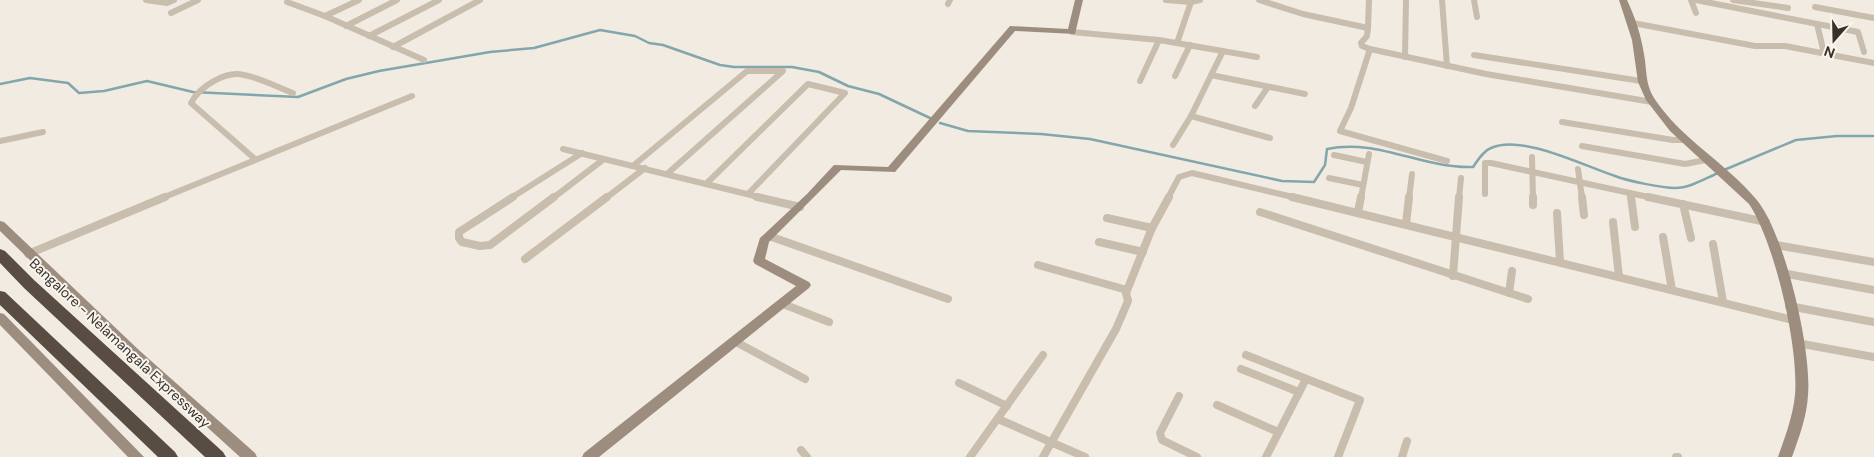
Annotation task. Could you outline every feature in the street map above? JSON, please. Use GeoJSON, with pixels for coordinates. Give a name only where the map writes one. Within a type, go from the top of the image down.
{"type":"FeatureCollection","features":[{"type":"Feature","properties":{"kind":"highway","name":"Bangalore - Nelamangala Expressway"},"geometry":{"type":"LineString","coordinates":[[0,254],[29,284],[217,457]]}},
{"type":"Feature","properties":{"kind":"highway"},"geometry":{"type":"LineString","coordinates":[[0,296],[169,457]]}},
{"type":"Feature","properties":{"kind":"street"},"geometry":{"type":"LineString","coordinates":[[146,0],[168,4],[174,0]]}},
{"type":"Feature","properties":{"kind":"street"},"geometry":{"type":"LineString","coordinates":[[171,13],[198,0]]}},
{"type":"Feature","properties":{"kind":"street"},"geometry":{"type":"LineString","coordinates":[[291,0],[287,2],[325,16],[424,60]]}},
{"type":"Feature","properties":{"kind":"street"},"geometry":{"type":"LineString","coordinates":[[325,16],[359,0]]}},
{"type":"Feature","properties":{"kind":"street"},"geometry":{"type":"LineString","coordinates":[[346,26],[397,0]]}},
{"type":"Feature","properties":{"kind":"street"},"geometry":{"type":"LineString","coordinates":[[369,36],[439,0]]}},
{"type":"Feature","properties":{"kind":"street"},"geometry":{"type":"LineString","coordinates":[[392,47],[480,0]]}},
{"type":"Feature","properties":{"kind":"street"},"geometry":{"type":"LineString","coordinates":[[1072,32],[1079,0]]}},
{"type":"Feature","properties":{"kind":"street"},"geometry":{"type":"LineString","coordinates":[[1166,0],[1191,2],[1200,0]]}},
{"type":"Feature","properties":{"kind":"street"},"geometry":{"type":"LineString","coordinates":[[1259,0],[1303,14],[1368,28]]}},
{"type":"Feature","properties":{"kind":"street"},"geometry":{"type":"LineString","coordinates":[[1369,0],[1367,36],[1361,43],[1362,46],[1370,50],[1447,66],[1652,102]]}},
{"type":"Feature","properties":{"kind":"street"},"geometry":{"type":"LineString","coordinates":[[1405,57],[1406,0]]}},
{"type":"Feature","properties":{"kind":"street"},"geometry":{"type":"LineString","coordinates":[[1442,0],[1447,66]]}},
{"type":"Feature","properties":{"kind":"street"},"geometry":{"type":"LineString","coordinates":[[1474,0],[1477,17]]}},
{"type":"Feature","properties":{"kind":"street"},"geometry":{"type":"LineString","coordinates":[[1623,0],[1633,23],[1640,57],[1641,81],[1652,102],[1667,122],[1685,140],[1740,188],[1755,204],[1766,222],[1776,245],[1793,320],[1802,388],[1798,413],[1785,457]]}},
{"type":"Feature","properties":{"kind":"street"},"geometry":{"type":"LineString","coordinates":[[1691,0],[1696,14]]}},
{"type":"Feature","properties":{"kind":"street"},"geometry":{"type":"LineString","coordinates":[[1696,0],[1858,32],[1864,52]]}},
{"type":"Feature","properties":{"kind":"street"},"geometry":{"type":"LineString","coordinates":[[1733,0],[1788,8]]}},
{"type":"Feature","properties":{"kind":"street"},"geometry":{"type":"LineString","coordinates":[[1813,0],[1815,15]]}},
{"type":"Feature","properties":{"kind":"street"},"geometry":{"type":"LineString","coordinates":[[1177,43],[1191,2]]}},
{"type":"Feature","properties":{"kind":"street"},"geometry":{"type":"LineString","coordinates":[[1815,7],[1874,18]]}},
{"type":"Feature","properties":{"kind":"street"},"geometry":{"type":"LineString","coordinates":[[1633,23],[1755,46],[1785,46],[1874,63]]}},
{"type":"Feature","properties":{"kind":"street"},"geometry":{"type":"LineString","coordinates":[[1817,24],[1824,53]]}},
{"type":"Feature","properties":{"kind":"street"},"geometry":{"type":"LineString","coordinates":[[589,457],[683,380],[736,342],[805,285],[759,261],[764,240],[800,207],[838,167],[891,170],[1013,28],[1159,40],[1257,57]]}},
{"type":"Feature","properties":{"kind":"street"},"geometry":{"type":"LineString","coordinates":[[1140,81],[1159,40]]}},
{"type":"Feature","properties":{"kind":"street"},"geometry":{"type":"LineString","coordinates":[[1175,76],[1190,45]]}},
{"type":"Feature","properties":{"kind":"street"},"geometry":{"type":"LineString","coordinates":[[1370,50],[1351,108],[1340,131],[1447,161]]}},
{"type":"Feature","properties":{"kind":"street"},"geometry":{"type":"LineString","coordinates":[[1173,145],[1191,116],[1223,51]]}},
{"type":"Feature","properties":{"kind":"street"},"geometry":{"type":"LineString","coordinates":[[1474,55],[1641,81]]}},
{"type":"Feature","properties":{"kind":"street"},"geometry":{"type":"LineString","coordinates":[[634,165],[746,71],[783,71],[667,174]]}},
{"type":"Feature","properties":{"kind":"street"},"geometry":{"type":"LineString","coordinates":[[256,159],[191,103],[192,98],[212,82],[235,73],[243,74],[293,93]]}},
{"type":"Feature","properties":{"kind":"street"},"geometry":{"type":"LineString","coordinates":[[1211,75],[1305,94]]}},
{"type":"Feature","properties":{"kind":"street"},"geometry":{"type":"LineString","coordinates":[[706,184],[808,84],[845,93],[748,194]]}},
{"type":"Feature","properties":{"kind":"street"},"geometry":{"type":"LineString","coordinates":[[1255,106],[1268,87]]}},
{"type":"Feature","properties":{"kind":"street"},"geometry":{"type":"LineString","coordinates":[[28,254],[412,96]]}},
{"type":"Feature","properties":{"kind":"street"},"geometry":{"type":"LineString","coordinates":[[1191,116],[1270,138]]}},
{"type":"Feature","properties":{"kind":"street"},"geometry":{"type":"LineString","coordinates":[[1562,122],[1673,140],[1685,140]]}},
{"type":"Feature","properties":{"kind":"street"},"geometry":{"type":"LineString","coordinates":[[0,141],[43,132]]}},
{"type":"Feature","properties":{"kind":"street"},"geometry":{"type":"LineString","coordinates":[[1582,146],[1685,164],[1707,161]]}},
{"type":"Feature","properties":{"kind":"street"},"geometry":{"type":"LineString","coordinates":[[563,149],[800,207]]}},
{"type":"Feature","properties":{"kind":"street"},"geometry":{"type":"LineString","coordinates":[[582,153],[466,226],[459,232],[459,238],[462,242],[480,246],[490,245],[604,159]]}},
{"type":"Feature","properties":{"kind":"street"},"geometry":{"type":"LineString","coordinates":[[1358,212],[1368,154]]}},
{"type":"Feature","properties":{"kind":"street"},"geometry":{"type":"LineString","coordinates":[[1334,155],[1367,162]]}},
{"type":"Feature","properties":{"kind":"street"},"geometry":{"type":"LineString","coordinates":[[1532,157],[1533,205]]}},
{"type":"Feature","properties":{"kind":"street"},"geometry":{"type":"LineString","coordinates":[[1485,194],[1485,163],[1491,163],[1766,222]]}},
{"type":"Feature","properties":{"kind":"street"},"geometry":{"type":"LineString","coordinates":[[525,259],[646,168]]}},
{"type":"Feature","properties":{"kind":"street"},"geometry":{"type":"LineString","coordinates":[[1578,170],[1584,215]]}},
{"type":"Feature","properties":{"kind":"street"},"geometry":{"type":"LineString","coordinates":[[1043,457],[1053,443],[1116,329],[1128,301],[1126,293],[1152,228],[1179,177],[1183,174],[1190,173],[1358,212],[1793,320]]}},
{"type":"Feature","properties":{"kind":"street"},"geometry":{"type":"LineString","coordinates":[[1406,224],[1412,174]]}},
{"type":"Feature","properties":{"kind":"street"},"geometry":{"type":"LineString","coordinates":[[1329,178],[1363,185]]}},
{"type":"Feature","properties":{"kind":"street"},"geometry":{"type":"LineString","coordinates":[[1453,276],[1461,178]]}},
{"type":"Feature","properties":{"kind":"street"},"geometry":{"type":"LineString","coordinates":[[1630,193],[1635,227]]}},
{"type":"Feature","properties":{"kind":"street"},"geometry":{"type":"LineString","coordinates":[[1683,204],[1691,238]]}},
{"type":"Feature","properties":{"kind":"street"},"geometry":{"type":"LineString","coordinates":[[1260,212],[1528,299]]}},
{"type":"Feature","properties":{"kind":"street"},"geometry":{"type":"LineString","coordinates":[[1557,213],[1560,262]]}},
{"type":"Feature","properties":{"kind":"street"},"geometry":{"type":"LineString","coordinates":[[1107,218],[1152,228]]}},
{"type":"Feature","properties":{"kind":"street"},"geometry":{"type":"LineString","coordinates":[[1613,222],[1619,277]]}},
{"type":"Feature","properties":{"kind":"street"},"geometry":{"type":"LineString","coordinates":[[0,225],[28,254],[250,457]]}},
{"type":"Feature","properties":{"kind":"street"},"geometry":{"type":"LineString","coordinates":[[769,236],[948,299]]}},
{"type":"Feature","properties":{"kind":"street"},"geometry":{"type":"LineString","coordinates":[[1663,237],[1672,290]]}},
{"type":"Feature","properties":{"kind":"street"},"geometry":{"type":"LineString","coordinates":[[1099,242],[1143,252]]}},
{"type":"Feature","properties":{"kind":"street"},"geometry":{"type":"LineString","coordinates":[[1714,244],[1723,302]]}},
{"type":"Feature","properties":{"kind":"street"},"geometry":{"type":"LineString","coordinates":[[1776,245],[1874,262]]}},
{"type":"Feature","properties":{"kind":"street"},"geometry":{"type":"LineString","coordinates":[[1038,265],[1128,290]]}},
{"type":"Feature","properties":{"kind":"street"},"geometry":{"type":"LineString","coordinates":[[1509,293],[1512,271]]}},
{"type":"Feature","properties":{"kind":"street"},"geometry":{"type":"LineString","coordinates":[[1782,273],[1874,290]]}},
{"type":"Feature","properties":{"kind":"street"},"geometry":{"type":"LineString","coordinates":[[783,304],[829,322]]}},
{"type":"Feature","properties":{"kind":"street"},"geometry":{"type":"LineString","coordinates":[[1790,306],[1874,322]]}},
{"type":"Feature","properties":{"kind":"street"},"geometry":{"type":"LineString","coordinates":[[0,317],[137,457]]}},
{"type":"Feature","properties":{"kind":"street"},"geometry":{"type":"LineString","coordinates":[[736,342],[804,379]]}},
{"type":"Feature","properties":{"kind":"street"},"geometry":{"type":"LineString","coordinates":[[1796,343],[1874,357]]}},
{"type":"Feature","properties":{"kind":"street"},"geometry":{"type":"LineString","coordinates":[[1246,355],[1360,400],[1338,457]]}},
{"type":"Feature","properties":{"kind":"street"},"geometry":{"type":"LineString","coordinates":[[970,457],[1043,356]]}},
{"type":"Feature","properties":{"kind":"street"},"geometry":{"type":"LineString","coordinates":[[1241,369],[1299,392]]}},
{"type":"Feature","properties":{"kind":"street"},"geometry":{"type":"LineString","coordinates":[[1266,457],[1306,379]]}},
{"type":"Feature","properties":{"kind":"street"},"geometry":{"type":"LineString","coordinates":[[959,383],[1007,406]]}},
{"type":"Feature","properties":{"kind":"street"},"geometry":{"type":"LineString","coordinates":[[1179,396],[1160,434],[1162,440],[1197,457]]}},
{"type":"Feature","properties":{"kind":"street"},"geometry":{"type":"LineString","coordinates":[[1217,404],[1278,432]]}},
{"type":"Feature","properties":{"kind":"street"},"geometry":{"type":"LineString","coordinates":[[998,419],[1085,457]]}},
{"type":"Feature","properties":{"kind":"street"},"geometry":{"type":"LineString","coordinates":[[1402,457],[1407,442]]}},
{"type":"Feature","properties":{"kind":"waterway"},"geometry":{"type":"LineString","coordinates":[[0,84],[30,78],[68,83],[79,93],[104,91],[147,81],[193,92],[298,97],[346,79],[379,71],[490,52],[534,48],[600,30],[635,36],[649,43],[663,45],[720,65],[734,67],[792,67],[819,72],[848,86],[879,94],[930,118]]}},
{"type":"Feature","properties":{"kind":"waterway"},"geometry":{"type":"LineString","coordinates":[[940,123],[968,131],[1041,134],[1090,139],[1282,181],[1314,182],[1325,165],[1327,149],[1346,147],[1364,147],[1436,163],[1473,167],[1488,149],[1504,145],[1519,145],[1553,153],[1621,178],[1669,188],[1697,183],[1718,173]]}},
{"type":"Feature","properties":{"kind":"waterway"},"geometry":{"type":"LineString","coordinates":[[1724,170],[1796,140],[1837,136],[1874,136]]}}]}
